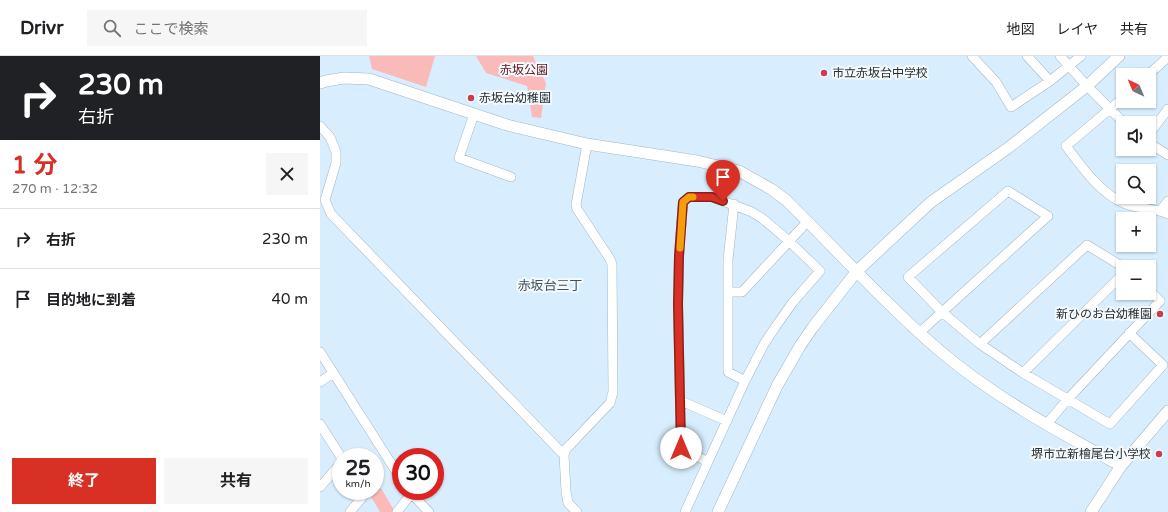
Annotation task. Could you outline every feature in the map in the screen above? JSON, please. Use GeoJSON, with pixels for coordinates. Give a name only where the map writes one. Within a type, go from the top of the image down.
{"type":"FeatureCollection","features":[{"type":"Feature","properties":{"kind":"street"},"geometry":{"type":"LineString","coordinates":[[972,56],[996,82],[1011,107],[1050,81],[1081,56]]}},
{"type":"Feature","properties":{"kind":"street"},"geometry":{"type":"LineString","coordinates":[[1027,56],[1050,81]]}},
{"type":"Feature","properties":{"kind":"street"},"geometry":{"type":"LineString","coordinates":[[1060,56],[1116,116]]}},
{"type":"Feature","properties":{"kind":"street"},"geometry":{"type":"LineString","coordinates":[[718,512],[781,379],[813,327],[857,271],[931,202],[1008,148],[1087,86],[1119,56]]}},
{"type":"Feature","properties":{"kind":"street"},"geometry":{"type":"LineString","coordinates":[[1156,70],[1166,63]]}},
{"type":"Feature","properties":{"kind":"street"},"geometry":{"type":"LineString","coordinates":[[320,83],[344,78],[369,79],[507,125],[587,144],[697,162],[739,171],[772,189],[786,200],[892,308],[961,368],[1046,425],[1121,466]]}},
{"type":"Feature","properties":{"kind":"street"},"geometry":{"type":"LineString","coordinates":[[1116,104],[1066,146],[1104,191],[1114,198],[1127,204],[1164,213],[1168,201]]}},
{"type":"Feature","properties":{"kind":"street"},"geometry":{"type":"LineString","coordinates":[[1156,125],[1168,109]]}},
{"type":"Feature","properties":{"kind":"street"},"geometry":{"type":"LineString","coordinates":[[474,114],[459,158],[511,177]]}},
{"type":"Feature","properties":{"kind":"street"},"geometry":{"type":"LineString","coordinates":[[320,126],[330,137],[336,152],[336,163],[325,200],[331,214],[564,455]]}},
{"type":"Feature","properties":{"kind":"street"},"geometry":{"type":"LineString","coordinates":[[577,512],[568,503],[564,455],[566,449],[610,403],[613,392],[612,264],[577,209],[576,205],[587,144]]}},
{"type":"Feature","properties":{"kind":"street"},"geometry":{"type":"LineString","coordinates":[[1156,147],[1168,155]]}},
{"type":"Feature","properties":{"kind":"street"},"geometry":{"type":"LineString","coordinates":[[919,333],[942,312],[1036,226],[1048,216],[1008,191],[908,277],[942,312],[980,344],[1023,373],[1110,424],[1163,365],[1129,333]]}},
{"type":"Feature","properties":{"kind":"street"},"geometry":{"type":"LineString","coordinates":[[685,512],[708,462],[726,421],[764,344],[793,302],[820,271],[789,241],[763,219],[752,212],[712,197],[689,197],[683,202],[679,256],[678,304],[681,448],[708,462]]}},
{"type":"Feature","properties":{"kind":"street"},"geometry":{"type":"LineString","coordinates":[[734,204],[728,260],[728,372],[745,381]]}},
{"type":"Feature","properties":{"kind":"street"},"geometry":{"type":"LineString","coordinates":[[728,292],[742,292],[808,221]]}},
{"type":"Feature","properties":{"kind":"street"},"geometry":{"type":"LineString","coordinates":[[980,344],[1087,245],[1116,264]]}},
{"type":"Feature","properties":{"kind":"street"},"geometry":{"type":"LineString","coordinates":[[1023,373],[1116,281]]}},
{"type":"Feature","properties":{"kind":"street"},"geometry":{"type":"LineString","coordinates":[[1046,425],[1067,400],[1160,301],[1156,297]]}},
{"type":"Feature","properties":{"kind":"street"},"geometry":{"type":"LineString","coordinates":[[320,352],[392,465]]}},
{"type":"Feature","properties":{"kind":"street"},"geometry":{"type":"LineString","coordinates":[[320,382],[333,373]]}},
{"type":"Feature","properties":{"kind":"street"},"geometry":{"type":"LineString","coordinates":[[681,401],[726,421]]}},
{"type":"Feature","properties":{"kind":"street"},"geometry":{"type":"LineString","coordinates":[[1091,512],[1121,466],[1168,411]]}},
{"type":"Feature","properties":{"kind":"street"},"geometry":{"type":"LineString","coordinates":[[321,427],[335,448]]}},
{"type":"Feature","properties":{"kind":"street"},"geometry":{"type":"LineString","coordinates":[[320,487],[332,473]]}},
{"type":"Feature","properties":{"kind":"street"},"geometry":{"type":"LineString","coordinates":[[350,512],[360,500]]}},
{"type":"Feature","properties":{"kind":"street"},"geometry":{"type":"LineString","coordinates":[[397,512],[405,500]]}},
{"type":"Feature","properties":{"kind":"street"},"geometry":{"type":"LineString","coordinates":[[417,500],[428,512]]}},
{"type":"Feature","properties":{"kind":"green space"},"geometry":{"type":"Polygon","coordinates":[[[369,56],[435,56],[426,87],[372,69],[369,56]]]}},
{"type":"Feature","properties":{"kind":"green space","name":"赤坂公園"},"geometry":{"type":"Polygon","coordinates":[[[476,56],[533,56],[546,83],[541,118],[532,117],[527,86],[486,73],[476,56]]]}},
{"type":"Feature","properties":{"kind":"green space"},"geometry":{"type":"Polygon","coordinates":[[[384,493],[394,510],[393,512],[380,512],[373,500],[384,500],[384,493]]]}},
{"type":"Feature","properties":{"kind":"slow traffic"},"geometry":{"type":"LineString","coordinates":[[680,248],[683,202],[689,197],[693,197]]}},
{"type":"Feature","properties":{"kind":"place","name":"市立赤坂台中学校"},"geometry":{"type":"Point","coordinates":[824,73]}},
{"type":"Feature","properties":{"kind":"place","name":"赤坂台幼稚園"},"geometry":{"type":"Point","coordinates":[471,98]}},
{"type":"Feature","properties":{"kind":"place","name":"新ひのお台幼稚園"},"geometry":{"type":"Point","coordinates":[1160,314]}},
{"type":"Feature","properties":{"kind":"place","name":"堺市立新檜尾台小学校"},"geometry":{"type":"Point","coordinates":[1159,454]}},
{"type":"Feature","properties":{"kind":"district","name":"赤坂台三丁"},"geometry":{"type":"Point","coordinates":[550,286]}},
{"type":"Feature","properties":{"kind":"route"},"geometry":{"type":"LineString","coordinates":[[681,448],[678,304],[679,256],[683,202],[689,197],[712,197],[723,201]]}}]}
